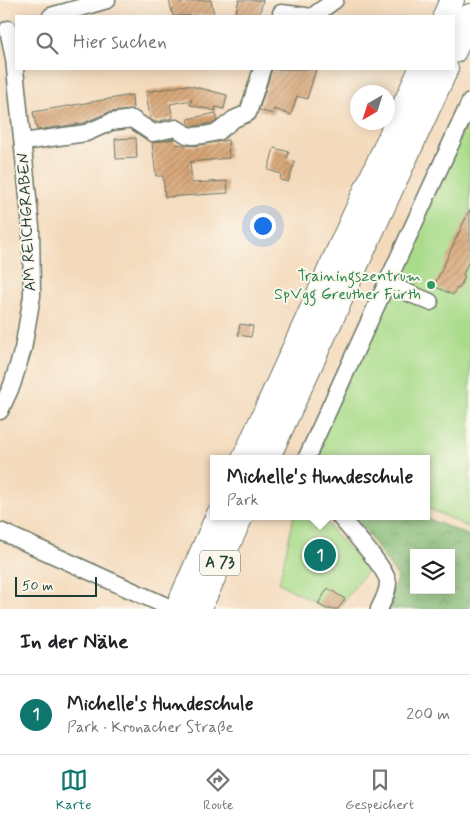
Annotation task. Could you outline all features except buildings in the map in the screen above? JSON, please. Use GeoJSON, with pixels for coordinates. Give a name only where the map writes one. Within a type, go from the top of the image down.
{"type":"FeatureCollection","features":[{"type":"Feature","properties":{"kind":"highway"},"geometry":{"type":"LineString","coordinates":[[445,15],[452,0]]}},
{"type":"Feature","properties":{"kind":"highway"},"geometry":{"type":"LineString","coordinates":[[455,49],[470,16]]}},
{"type":"Feature","properties":{"kind":"highway"},"geometry":{"type":"LineString","coordinates":[[246,455],[421,70]]}},
{"type":"Feature","properties":{"kind":"highway"},"geometry":{"type":"LineString","coordinates":[[269,455],[446,70]]}},
{"type":"Feature","properties":{"kind":"highway","name":"A 73"},"geometry":{"type":"LineString","coordinates":[[177,609],[216,520]]}},
{"type":"Feature","properties":{"kind":"highway","name":"A 73"},"geometry":{"type":"LineString","coordinates":[[199,609],[239,520]]}},
{"type":"Feature","properties":{"kind":"street"},"geometry":{"type":"LineString","coordinates":[[55,15],[108,0]]}},
{"type":"Feature","properties":{"kind":"street"},"geometry":{"type":"LineString","coordinates":[[313,15],[335,0]]}},
{"type":"Feature","properties":{"kind":"street"},"geometry":{"type":"LineString","coordinates":[[280,10],[302,15]]}},
{"type":"Feature","properties":{"kind":"street","name":"AM REICHGRABEN"},"geometry":{"type":"LineString","coordinates":[[8,28],[15,68]]}},
{"type":"Feature","properties":{"kind":"street","name":"AM REICHGRABEN"},"geometry":{"type":"LineString","coordinates":[[0,411],[12,385],[23,349],[32,296],[31,227],[15,70]]}},
{"type":"Feature","properties":{"kind":"street"},"geometry":{"type":"LineString","coordinates":[[23,142],[86,133],[111,122],[132,118],[153,133],[176,128],[187,135],[193,136],[218,132],[234,119],[248,113],[262,70]]}},
{"type":"Feature","properties":{"kind":"street"},"geometry":{"type":"LineString","coordinates":[[308,455],[470,102]]}},
{"type":"Feature","properties":{"kind":"street"},"geometry":{"type":"LineString","coordinates":[[387,284],[430,302]]}},
{"type":"Feature","properties":{"kind":"street"},"geometry":{"type":"LineString","coordinates":[[342,520],[378,563],[388,580],[386,594],[379,609]]}},
{"type":"Feature","properties":{"kind":"street"},"geometry":{"type":"LineString","coordinates":[[0,531],[173,609]]}},
{"type":"Feature","properties":{"kind":"green space","name":"Trainingszentrum SpVgg Greuther Fürth"},"geometry":{"type":"Polygon","coordinates":[[[470,116],[470,528],[430,509],[430,455],[313,455],[470,116]]]}},
{"type":"Feature","properties":{"kind":"green space"},"geometry":{"type":"Polygon","coordinates":[[[430,519],[470,536],[470,609],[384,609],[398,577],[358,520],[430,519]]]}},
{"type":"Feature","properties":{"kind":"green space"},"geometry":{"type":"Polygon","coordinates":[[[293,520],[324,520],[342,542],[369,568],[338,609],[326,609],[279,583],[293,520]]]}},
{"type":"Feature","properties":{"kind":"place","name":"Trainingszentrum SpVgg Greuther Fürth"},"geometry":{"type":"Point","coordinates":[431,285]}},
{"type":"Feature","properties":{"kind":"place","name":"Michelle's Hundeschule"},"geometry":{"type":"Point","coordinates":[320,555]}}]}
